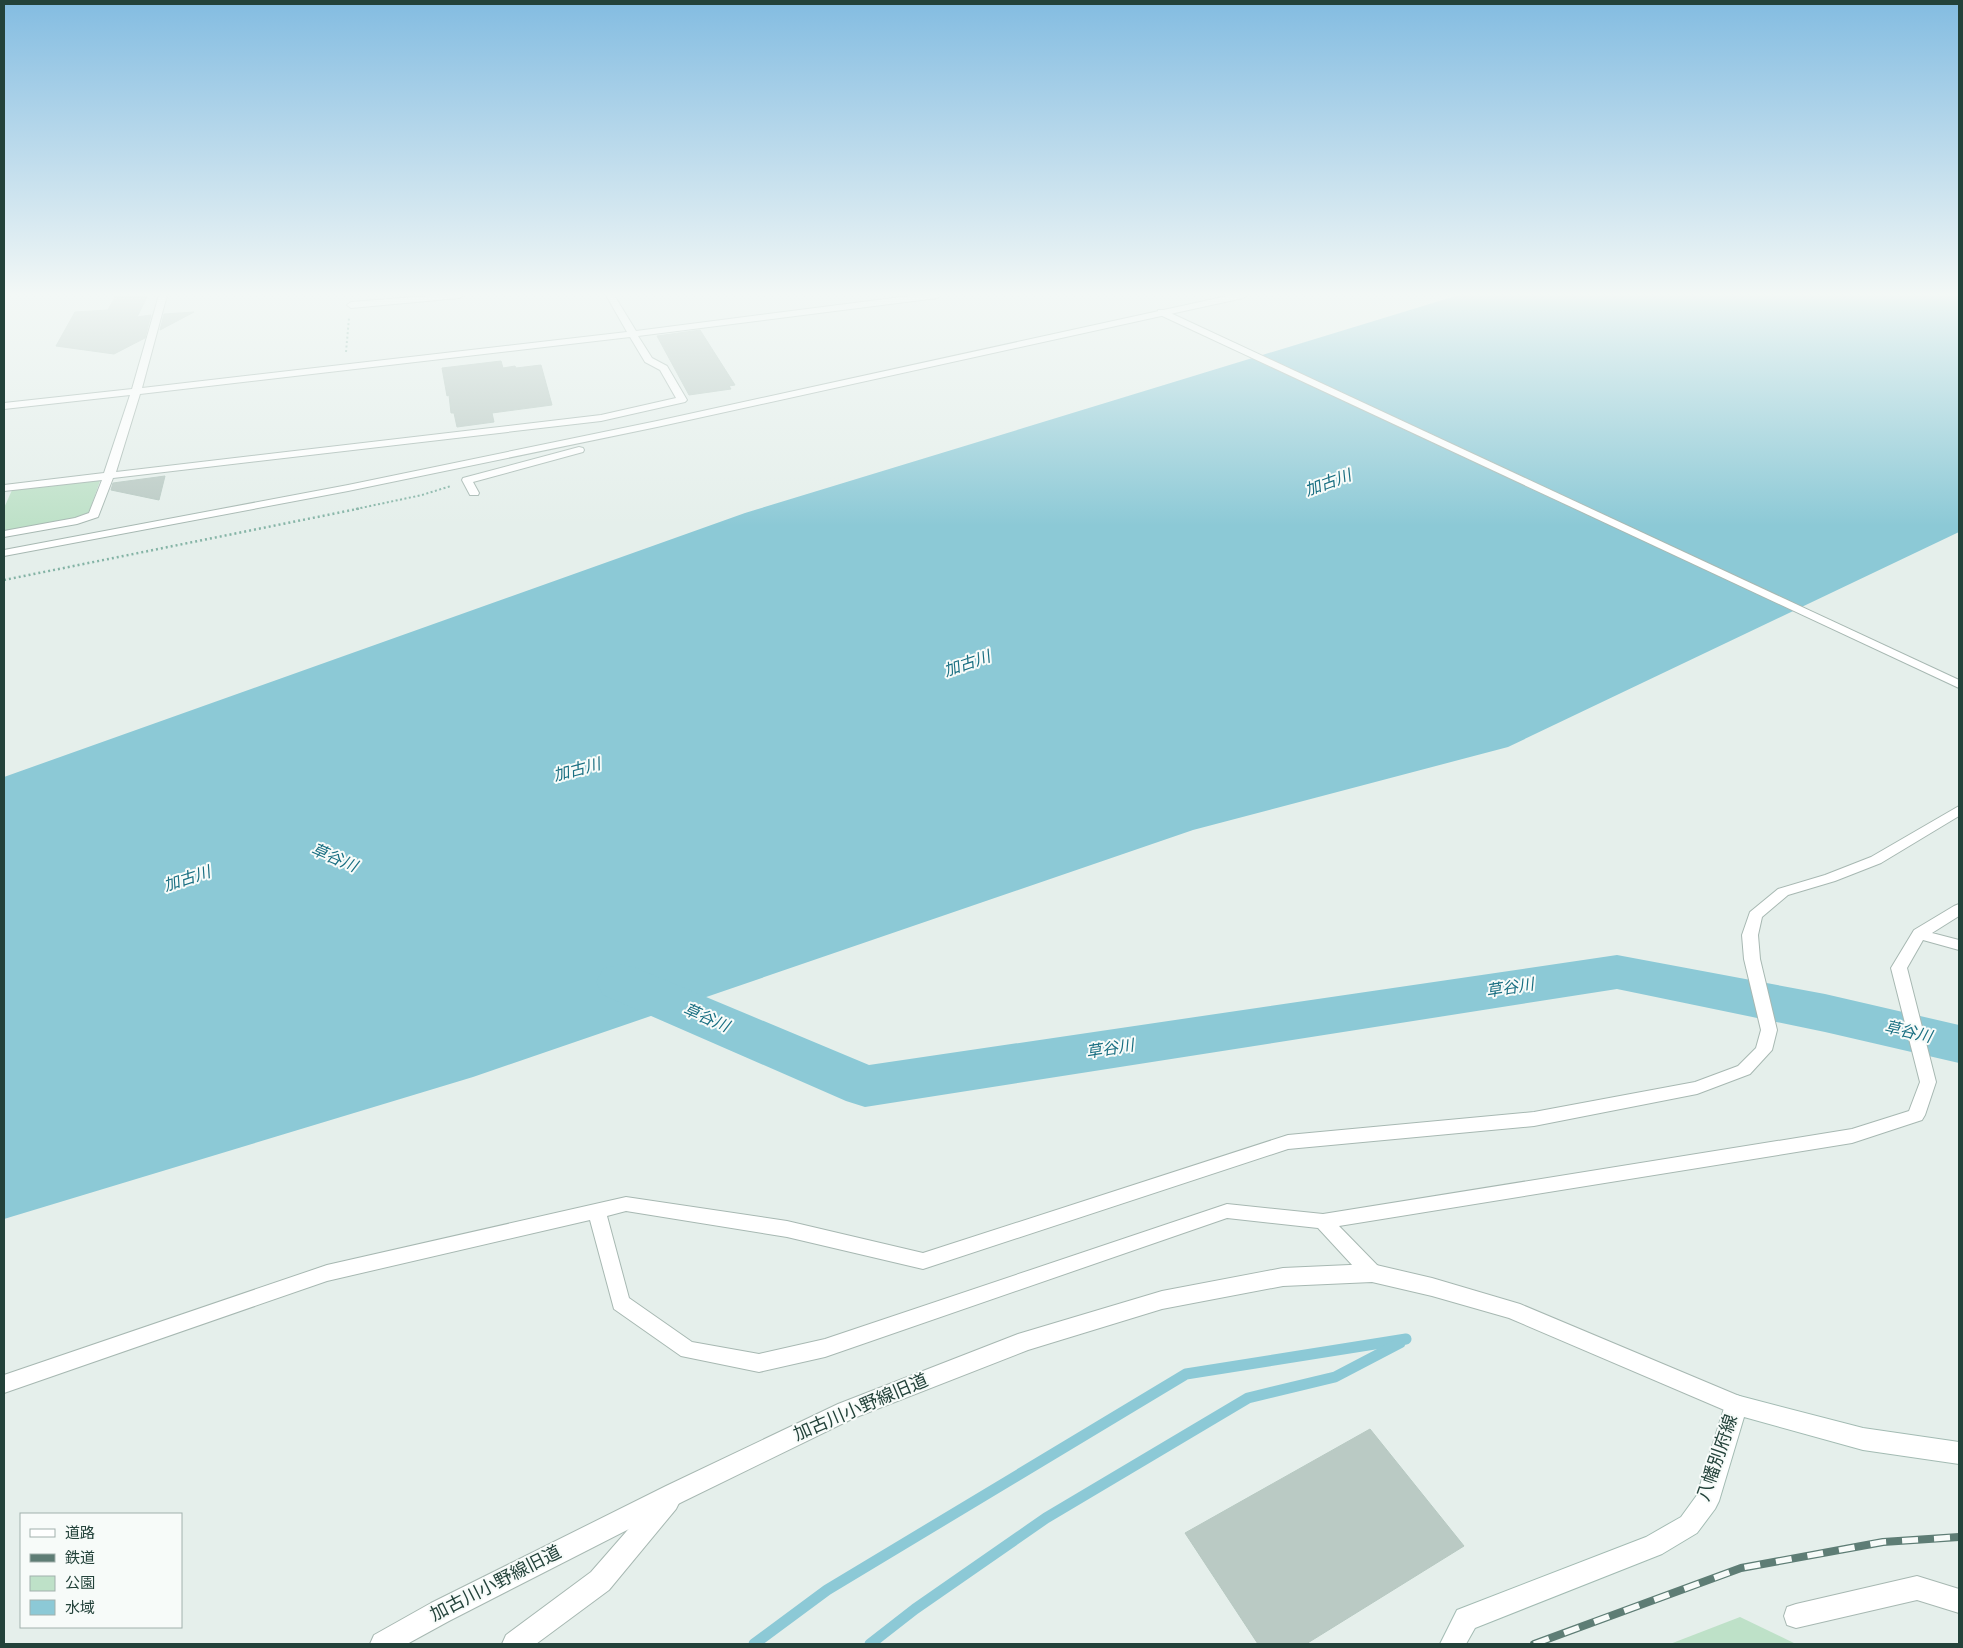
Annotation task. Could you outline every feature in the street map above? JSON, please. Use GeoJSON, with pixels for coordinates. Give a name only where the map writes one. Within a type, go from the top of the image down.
{"type":"FeatureCollection","features":[{"type":"Feature","properties":{"kind":"street"},"geometry":{"type":"LineString","coordinates":[[4,534],[88,518],[94,515],[141,372]]}},
{"type":"Feature","properties":{"kind":"street"},"geometry":{"type":"LineString","coordinates":[[4,406],[312,372]]}},
{"type":"Feature","properties":{"kind":"street"},"geometry":{"type":"LineString","coordinates":[[666,372],[682,400]]}},
{"type":"Feature","properties":{"kind":"street"},"geometry":{"type":"LineString","coordinates":[[4,554],[348,488],[657,424],[891,372]]}},
{"type":"Feature","properties":{"kind":"street"},"geometry":{"type":"LineString","coordinates":[[597,436],[611,429],[674,407],[682,400]]}},
{"type":"Feature","properties":{"kind":"street"},"geometry":{"type":"LineString","coordinates":[[4,488],[601,418],[682,400]]}},
{"type":"Feature","properties":{"kind":"street"},"geometry":{"type":"LineString","coordinates":[[474,493],[467,480],[594,446],[657,424]]}},
{"type":"Feature","properties":{"kind":"street","name":"加古川小野線旧道"},"geometry":{"type":"LineString","coordinates":[[384,1644],[440,1612],[674,1494],[846,1411],[1026,1342],[1171,1299],[1283,1277],[1372,1273],[1432,1287],[1513,1310],[1736,1404]]}},
{"type":"Feature","properties":{"kind":"street","name":"八幡別府線"},"geometry":{"type":"LineString","coordinates":[[1453,1644],[1466,1619],[1654,1546],[1688,1525],[1707,1501],[1736,1404],[1863,1439],[1959,1453]]}},
{"type":"Feature","properties":{"kind":"street"},"geometry":{"type":"LineString","coordinates":[[515,1644],[600,1581],[674,1494]]}},
{"type":"Feature","properties":{"kind":"street"},"geometry":{"type":"LineString","coordinates":[[1796,1616],[1918,1588],[1959,1601]]}},
{"type":"Feature","properties":{"kind":"lane"},"geometry":{"type":"LineString","coordinates":[[1290,372],[1959,684]]}},
{"type":"Feature","properties":{"kind":"lane"},"geometry":{"type":"LineString","coordinates":[[4,1384],[327,1273],[626,1204],[777,1227],[923,1261],[1288,1142],[1534,1119],[1697,1088],[1744,1070],[1764,1050],[1769,1030],[1752,959],[1750,935],[1755,915],[1783,892],[1830,878],[1876,860],[1959,810]]}},
{"type":"Feature","properties":{"kind":"lane"},"geometry":{"type":"LineString","coordinates":[[597,1211],[621,1303],[688,1350],[759,1363],[825,1348],[1228,1211],[1323,1221],[1852,1136],[1916,1115],[1928,1082],[1900,968],[1919,934],[1959,909]]}},
{"type":"Feature","properties":{"kind":"lane"},"geometry":{"type":"LineString","coordinates":[[1919,934],[1959,945]]}},
{"type":"Feature","properties":{"kind":"lane"},"geometry":{"type":"LineString","coordinates":[[1323,1221],[1372,1273]]}},
{"type":"Feature","properties":{"kind":"path"},"geometry":{"type":"LineString","coordinates":[[4,580],[422,496],[467,480]]}},
{"type":"Feature","properties":{"kind":"green space"},"geometry":{"type":"Polygon","coordinates":[[[99,480],[88,515],[4,532],[4,508],[12,490],[99,480]]]}},
{"type":"Feature","properties":{"kind":"green space"},"geometry":{"type":"Polygon","coordinates":[[[1740,1617],[1796,1644],[1670,1644],[1740,1617]]]}},
{"type":"Feature","properties":{"kind":"water","name":"加古川"},"geometry":{"type":"Polygon","coordinates":[[[1207,372],[1959,372],[1959,532],[1508,747],[1193,830],[473,1077],[4,1219],[4,777],[745,513],[1207,372]]]}},
{"type":"Feature","properties":{"kind":"building"},"geometry":{"type":"Polygon","coordinates":[[[443,372],[543,372],[552,405],[492,413],[494,422],[457,427],[454,413],[451,413],[449,395],[447,396],[443,372]]]}},
{"type":"Feature","properties":{"kind":"building"},"geometry":{"type":"Polygon","coordinates":[[[676,372],[727,372],[735,385],[729,386],[731,389],[689,395],[676,372]]]}},
{"type":"Feature","properties":{"kind":"building"},"geometry":{"type":"Polygon","coordinates":[[[165,476],[159,500],[111,490],[113,483],[165,476]]]}},
{"type":"Feature","properties":{"kind":"building"},"geometry":{"type":"Polygon","coordinates":[[[1370,1429],[1464,1546],[1306,1644],[1258,1644],[1185,1533],[1370,1429]]]}},
{"type":"Feature","properties":{"kind":"waterway","name":"草谷川"},"geometry":{"type":"LineString","coordinates":[[621,982],[865,1086],[1617,972],[1825,1013],[1959,1044]]}},
{"type":"Feature","properties":{"kind":"waterway"},"geometry":{"type":"LineString","coordinates":[[754,1644],[827,1590],[1186,1374],[1406,1339]]}},
{"type":"Feature","properties":{"kind":"waterway"},"geometry":{"type":"LineString","coordinates":[[870,1644],[915,1609],[1046,1518],[1248,1398],[1335,1377],[1400,1343]]}},
{"type":"Feature","properties":{"kind":"railway"},"geometry":{"type":"LineString","coordinates":[[1534,1644],[1741,1568],[1883,1542],[1959,1537]]}}]}
